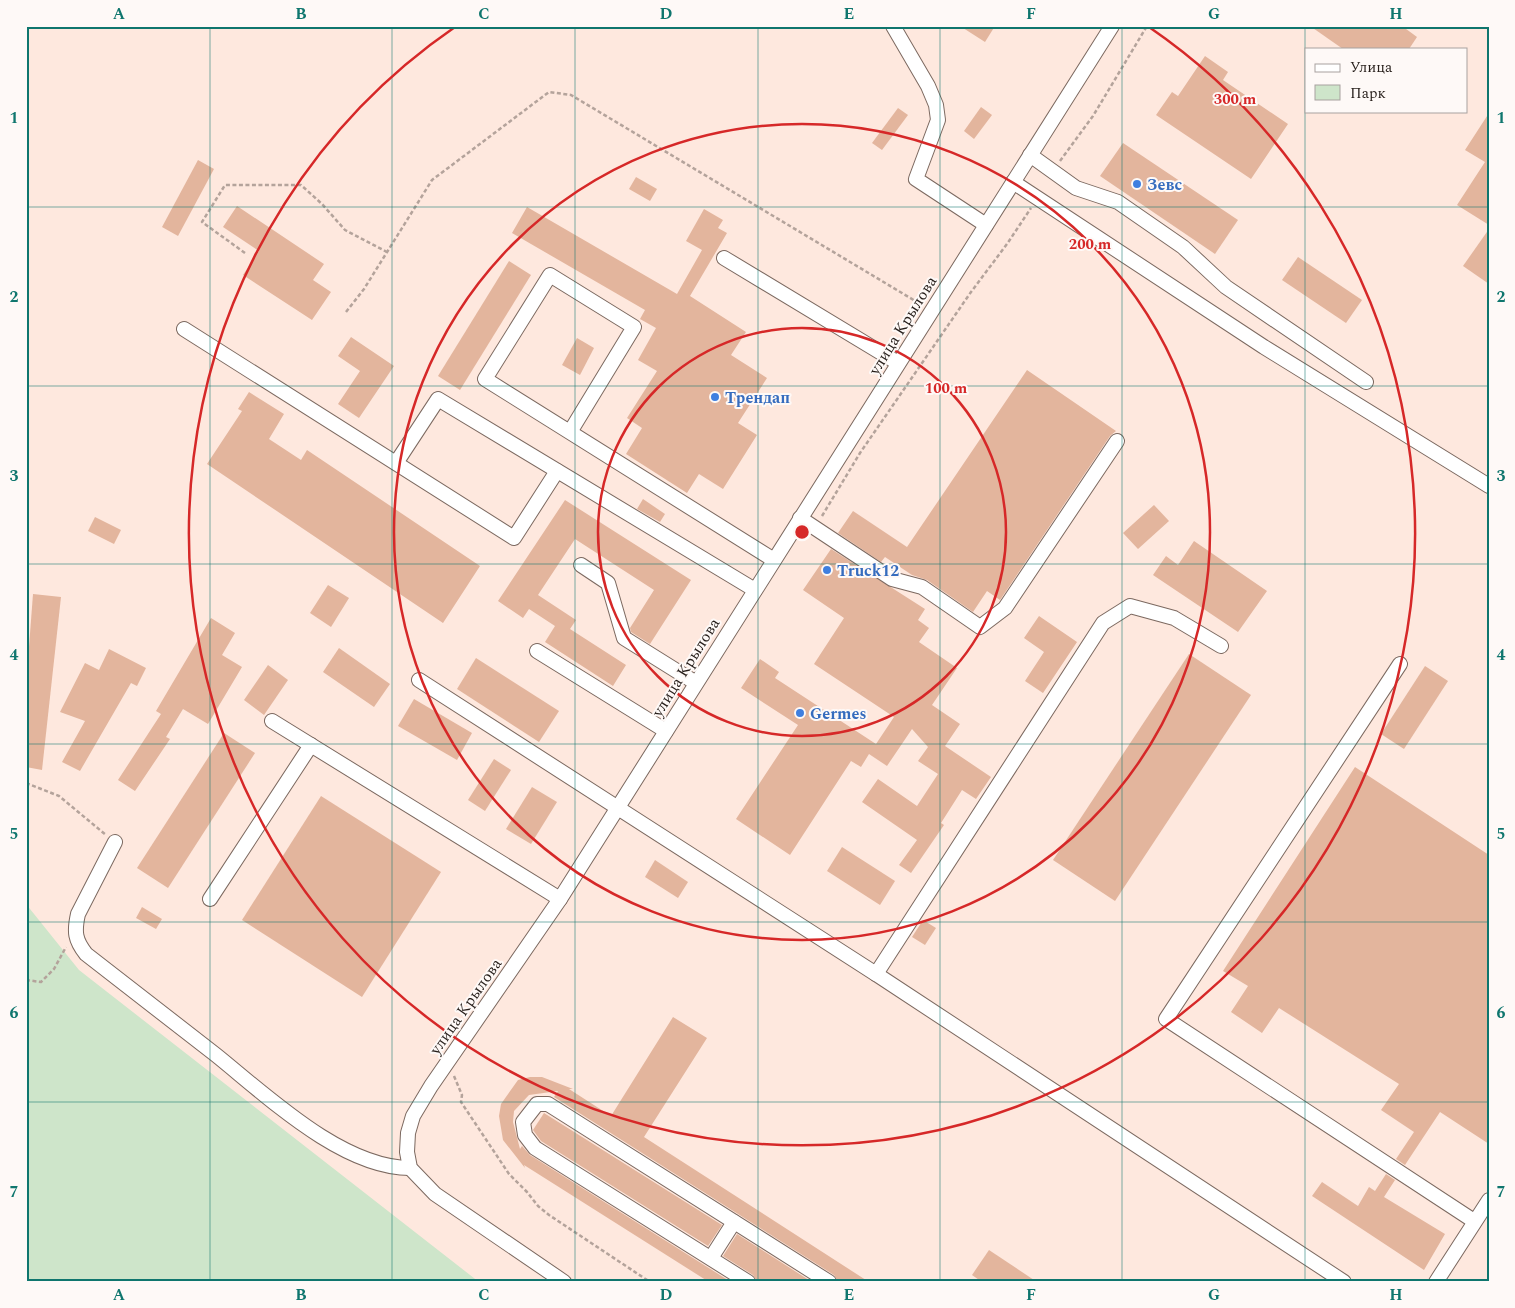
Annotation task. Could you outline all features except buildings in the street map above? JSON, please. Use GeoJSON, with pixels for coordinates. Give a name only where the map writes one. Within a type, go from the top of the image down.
{"type":"FeatureCollection","features":[{"type":"Feature","properties":{"kind":"street"},"geometry":{"type":"LineString","coordinates":[[893,26],[928,86],[936,105],[938,120],[916,179],[986,225]]}},
{"type":"Feature","properties":{"kind":"street","name":"улица Крылова"},"geometry":{"type":"LineString","coordinates":[[410,1168],[407,1152],[408,1133],[413,1116],[448,1061],[560,899],[1112,26]]}},
{"type":"Feature","properties":{"kind":"street"},"geometry":{"type":"LineString","coordinates":[[1030,155],[1076,188],[1118,202],[1183,247],[1226,287],[1366,382]]}},
{"type":"Feature","properties":{"kind":"street"},"geometry":{"type":"LineString","coordinates":[[1013,182],[1264,347],[1489,486]]}},
{"type":"Feature","properties":{"kind":"street"},"geometry":{"type":"LineString","coordinates":[[724,258],[898,363]]}},
{"type":"Feature","properties":{"kind":"street"},"geometry":{"type":"LineString","coordinates":[[570,432],[634,327],[550,275],[485,379],[774,560]]}},
{"type":"Feature","properties":{"kind":"street"},"geometry":{"type":"LineString","coordinates":[[184,329],[514,538],[557,471]]}},
{"type":"Feature","properties":{"kind":"street"},"geometry":{"type":"LineString","coordinates":[[396,463],[438,399],[755,590]]}},
{"type":"Feature","properties":{"kind":"street"},"geometry":{"type":"LineString","coordinates":[[800,518],[892,579],[922,587],[980,627],[1005,608],[1117,442]]}},
{"type":"Feature","properties":{"kind":"street"},"geometry":{"type":"LineString","coordinates":[[581,565],[608,583],[624,638],[696,684]]}},
{"type":"Feature","properties":{"kind":"street"},"geometry":{"type":"LineString","coordinates":[[876,974],[1103,623],[1130,606],[1174,618],[1221,646]]}},
{"type":"Feature","properties":{"kind":"street"},"geometry":{"type":"LineString","coordinates":[[537,651],[666,731]]}},
{"type":"Feature","properties":{"kind":"street"},"geometry":{"type":"LineString","coordinates":[[1400,664],[1166,1019],[1474,1221]]}},
{"type":"Feature","properties":{"kind":"street"},"geometry":{"type":"LineString","coordinates":[[419,680],[876,974],[1344,1282]]}},
{"type":"Feature","properties":{"kind":"street"},"geometry":{"type":"LineString","coordinates":[[272,721],[560,899]]}},
{"type":"Feature","properties":{"kind":"street"},"geometry":{"type":"LineString","coordinates":[[210,899],[311,745]]}},
{"type":"Feature","properties":{"kind":"street"},"geometry":{"type":"LineString","coordinates":[[115,842],[78,914],[76,934],[78,944],[86,954],[297,1119],[339,1147],[366,1160],[389,1166],[410,1168],[435,1194],[564,1282]]}},
{"type":"Feature","properties":{"kind":"street"},"geometry":{"type":"LineString","coordinates":[[748,1282],[535,1148],[524,1135],[523,1122],[537,1104],[548,1104],[830,1282]]}},
{"type":"Feature","properties":{"kind":"street"},"geometry":{"type":"LineString","coordinates":[[1436,1282],[1489,1200]]}},
{"type":"Feature","properties":{"kind":"street"},"geometry":{"type":"LineString","coordinates":[[711,1258],[734,1222]]}},
{"type":"Feature","properties":{"kind":"path"},"geometry":{"type":"LineString","coordinates":[[1053,172],[1093,116],[1147,26]]}},
{"type":"Feature","properties":{"kind":"path"},"geometry":{"type":"LineString","coordinates":[[346,312],[364,289],[432,180],[549,92],[571,95],[932,310]]}},
{"type":"Feature","properties":{"kind":"path"},"geometry":{"type":"LineString","coordinates":[[245,253],[202,222],[225,185],[301,184],[345,230],[387,252]]}},
{"type":"Feature","properties":{"kind":"path"},"geometry":{"type":"LineString","coordinates":[[814,528],[865,445],[970,292],[1007,244],[1038,199]]}},
{"type":"Feature","properties":{"kind":"path"},"geometry":{"type":"LineString","coordinates":[[26,783],[59,796],[115,842]]}},
{"type":"Feature","properties":{"kind":"path"},"geometry":{"type":"LineString","coordinates":[[26,980],[41,982],[54,969],[76,934]]}},
{"type":"Feature","properties":{"kind":"path"},"geometry":{"type":"LineString","coordinates":[[448,1061],[462,1096],[461,1102],[509,1174],[538,1206],[548,1215],[650,1282]]}},
{"type":"Feature","properties":{"kind":"green space"},"geometry":{"type":"Polygon","coordinates":[[[26,904],[79,970],[479,1282],[26,1282],[26,904]]]}},
{"type":"Feature","properties":{"kind":"place","name":"Зевс"},"geometry":{"type":"Point","coordinates":[1137,184]}},
{"type":"Feature","properties":{"kind":"place","name":"Трендап"},"geometry":{"type":"Point","coordinates":[715,397]}},
{"type":"Feature","properties":{"kind":"place","name":"Truck12"},"geometry":{"type":"Point","coordinates":[827,570]}},
{"type":"Feature","properties":{"kind":"place","name":"Germes"},"geometry":{"type":"Point","coordinates":[800,713]}}]}
